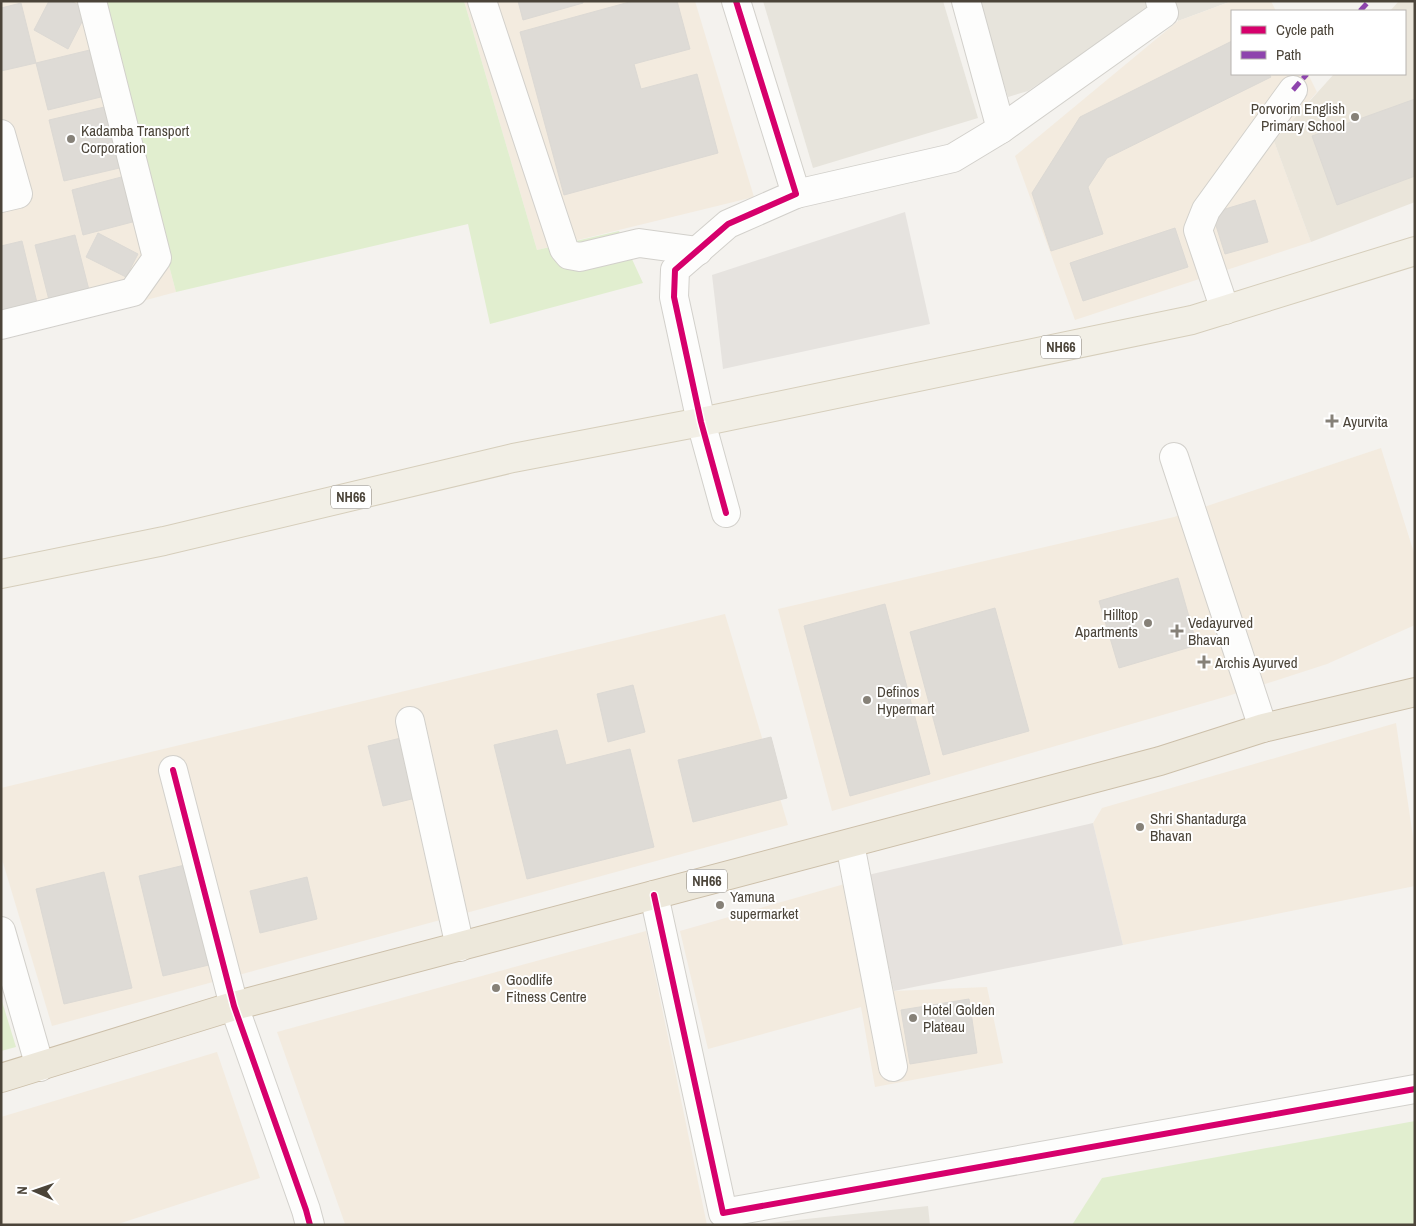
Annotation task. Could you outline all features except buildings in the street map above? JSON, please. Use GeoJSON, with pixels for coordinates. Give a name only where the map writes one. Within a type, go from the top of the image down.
{"type":"FeatureCollection","features":[{"type":"Feature","properties":{"kind":"highway","name":"NH66"},"geometry":{"type":"LineString","coordinates":[[1,1078],[234,1006],[1160,761],[1263,728],[1415,692]]}},
{"type":"Feature","properties":{"kind":"main road","name":"NH66"},"geometry":{"type":"LineString","coordinates":[[1,574],[164,541],[513,458],[701,422],[1192,320],[1415,251]]}},
{"type":"Feature","properties":{"kind":"street"},"geometry":{"type":"LineString","coordinates":[[1,325],[133,292],[158,258],[92,1]]}},
{"type":"Feature","properties":{"kind":"street"},"geometry":{"type":"LineString","coordinates":[[482,1],[564,249],[569,255],[580,257],[639,243],[698,251]]}},
{"type":"Feature","properties":{"kind":"street"},"geometry":{"type":"LineString","coordinates":[[736,1],[796,194]]}},
{"type":"Feature","properties":{"kind":"street"},"geometry":{"type":"LineString","coordinates":[[966,1],[1001,129]]}},
{"type":"Feature","properties":{"kind":"street"},"geometry":{"type":"LineString","coordinates":[[726,513],[701,422],[674,297],[675,270],[728,224],[796,194],[953,158],[1001,129],[1164,13],[1160,1]]}},
{"type":"Feature","properties":{"kind":"street"},"geometry":{"type":"LineString","coordinates":[[1225,310],[1198,230],[1206,210],[1293,90]]}},
{"type":"Feature","properties":{"kind":"street"},"geometry":{"type":"LineString","coordinates":[[1,134],[18,194],[1,198]]}},
{"type":"Feature","properties":{"kind":"street"},"geometry":{"type":"LineString","coordinates":[[1174,457],[1263,728]]}},
{"type":"Feature","properties":{"kind":"street"},"geometry":{"type":"LineString","coordinates":[[410,721],[460,947]]}},
{"type":"Feature","properties":{"kind":"street"},"geometry":{"type":"LineString","coordinates":[[173,770],[234,1006],[310,1225]]}},
{"type":"Feature","properties":{"kind":"street"},"geometry":{"type":"LineString","coordinates":[[850,844],[893,1067]]}},
{"type":"Feature","properties":{"kind":"street"},"geometry":{"type":"LineString","coordinates":[[654,896],[723,1213],[1415,1089]]}},
{"type":"Feature","properties":{"kind":"street"},"geometry":{"type":"LineString","coordinates":[[1,931],[40,1067]]}},
{"type":"Feature","properties":{"kind":"shaded area"},"geometry":{"type":"Polygon","coordinates":[[[1,1],[99,1],[176,292],[1,339],[1,1]]]}},
{"type":"Feature","properties":{"kind":"shaded area"},"geometry":{"type":"Polygon","coordinates":[[[464,1],[695,1],[754,197],[537,250],[464,1]]]}},
{"type":"Feature","properties":{"kind":"shaded area"},"geometry":{"type":"Polygon","coordinates":[[[763,1],[943,1],[978,118],[813,168],[763,1]]]}},
{"type":"Feature","properties":{"kind":"shaded area"},"geometry":{"type":"Polygon","coordinates":[[[978,1],[1151,1],[1143,13],[1028,91],[1008,97],[978,1]]]}},
{"type":"Feature","properties":{"kind":"shaded area"},"geometry":{"type":"Polygon","coordinates":[[[1171,1],[1232,1],[1178,21],[1171,1]]]}},
{"type":"Feature","properties":{"kind":"shaded area"},"geometry":{"type":"Polygon","coordinates":[[[1232,1],[1271,1],[1276,10],[1231,10],[1231,75],[1308,75],[1317,92],[1274,141],[1311,242],[1075,320],[1015,156],[1178,21],[1232,1]]]}},
{"type":"Feature","properties":{"kind":"shaded area","name":"Porvorim English Primary School"},"geometry":{"type":"Polygon","coordinates":[[[1399,1],[1415,1],[1415,202],[1311,242],[1274,141],[1333,75],[1406,75],[1406,10],[1391,10],[1399,1]]]}},
{"type":"Feature","properties":{"kind":"shaded area"},"geometry":{"type":"Polygon","coordinates":[[[905,212],[930,324],[723,369],[712,275],[905,212]]]}},
{"type":"Feature","properties":{"kind":"shaded area"},"geometry":{"type":"Polygon","coordinates":[[[1381,448],[1415,556],[1415,625],[1327,664],[1228,696],[832,811],[778,609],[1174,517],[1381,448]]]}},
{"type":"Feature","properties":{"kind":"shaded area"},"geometry":{"type":"Polygon","coordinates":[[[725,614],[788,825],[52,1026],[1,856],[1,788],[725,614]]]}},
{"type":"Feature","properties":{"kind":"shaded area"},"geometry":{"type":"Polygon","coordinates":[[[1396,723],[1415,850],[1415,886],[1123,945],[1093,823],[1102,808],[1396,723]]]}},
{"type":"Feature","properties":{"kind":"shaded area"},"geometry":{"type":"Polygon","coordinates":[[[1093,823],[1123,945],[894,991],[868,875],[1093,823]]]}},
{"type":"Feature","properties":{"kind":"shaded area"},"geometry":{"type":"Polygon","coordinates":[[[868,875],[894,991],[987,987],[1003,1063],[875,1087],[861,1007],[708,1049],[680,931],[841,885],[868,875]]]}},
{"type":"Feature","properties":{"kind":"shaded area"},"geometry":{"type":"Polygon","coordinates":[[[646,931],[707,1225],[345,1224],[277,1032],[646,931]]]}},
{"type":"Feature","properties":{"kind":"shaded area"},"geometry":{"type":"Polygon","coordinates":[[[217,1052],[260,1178],[115,1225],[1,1225],[1,1117],[217,1052]]]}},
{"type":"Feature","properties":{"kind":"shaded area"},"geometry":{"type":"Polygon","coordinates":[[[928,1206],[930,1225],[750,1225],[928,1206]]]}},
{"type":"Feature","properties":{"kind":"green space"},"geometry":{"type":"Polygon","coordinates":[[[99,1],[464,1],[537,250],[619,231],[643,283],[490,324],[468,224],[176,292],[99,1]]]}},
{"type":"Feature","properties":{"kind":"green space"},"geometry":{"type":"Polygon","coordinates":[[[1,998],[16,1047],[1,1051],[1,998]]]}},
{"type":"Feature","properties":{"kind":"green space"},"geometry":{"type":"Polygon","coordinates":[[[1415,1121],[1415,1225],[1072,1225],[1102,1178],[1415,1121]]]}},
{"type":"Feature","properties":{"kind":"marked path"},"geometry":{"type":"LineString","coordinates":[[1361,10],[1369,1]]}},
{"type":"Feature","properties":{"kind":"marked path"},"geometry":{"type":"LineString","coordinates":[[1293,90],[1306,75]]}},
{"type":"Feature","properties":{"kind":"cycle path"},"geometry":{"type":"LineString","coordinates":[[726,513],[701,422],[674,297],[675,270],[728,224],[796,194],[736,1]]}},
{"type":"Feature","properties":{"kind":"cycle path"},"geometry":{"type":"LineString","coordinates":[[173,770],[234,1006],[310,1225]]}},
{"type":"Feature","properties":{"kind":"cycle path"},"geometry":{"type":"LineString","coordinates":[[654,895],[723,1213],[1415,1089]]}},
{"type":"Feature","properties":{"kind":"place","name":"Porvorim English Primary School"},"geometry":{"type":"Point","coordinates":[1355,117]}},
{"type":"Feature","properties":{"kind":"place","name":"Kadamba Transport Corporation"},"geometry":{"type":"Point","coordinates":[71,139]}},
{"type":"Feature","properties":{"kind":"place","name":"Ayurvita"},"geometry":{"type":"Point","coordinates":[1332,421]}},
{"type":"Feature","properties":{"kind":"place","name":"Hilltop Apartments"},"geometry":{"type":"Point","coordinates":[1148,623]}},
{"type":"Feature","properties":{"kind":"place","name":"Vedayurved Bhavan"},"geometry":{"type":"Point","coordinates":[1177,631]}},
{"type":"Feature","properties":{"kind":"place","name":"Archis Ayurved"},"geometry":{"type":"Point","coordinates":[1204,662]}},
{"type":"Feature","properties":{"kind":"place","name":"Definos Hypermart"},"geometry":{"type":"Point","coordinates":[867,700]}},
{"type":"Feature","properties":{"kind":"place","name":"Shri Shantadurga Bhavan"},"geometry":{"type":"Point","coordinates":[1140,827]}},
{"type":"Feature","properties":{"kind":"place","name":"Yamuna supermarket"},"geometry":{"type":"Point","coordinates":[720,905]}},
{"type":"Feature","properties":{"kind":"place","name":"Goodlife Fitness Centre"},"geometry":{"type":"Point","coordinates":[496,988]}},
{"type":"Feature","properties":{"kind":"place","name":"Hotel Golden Plateau"},"geometry":{"type":"Point","coordinates":[913,1018]}}]}
